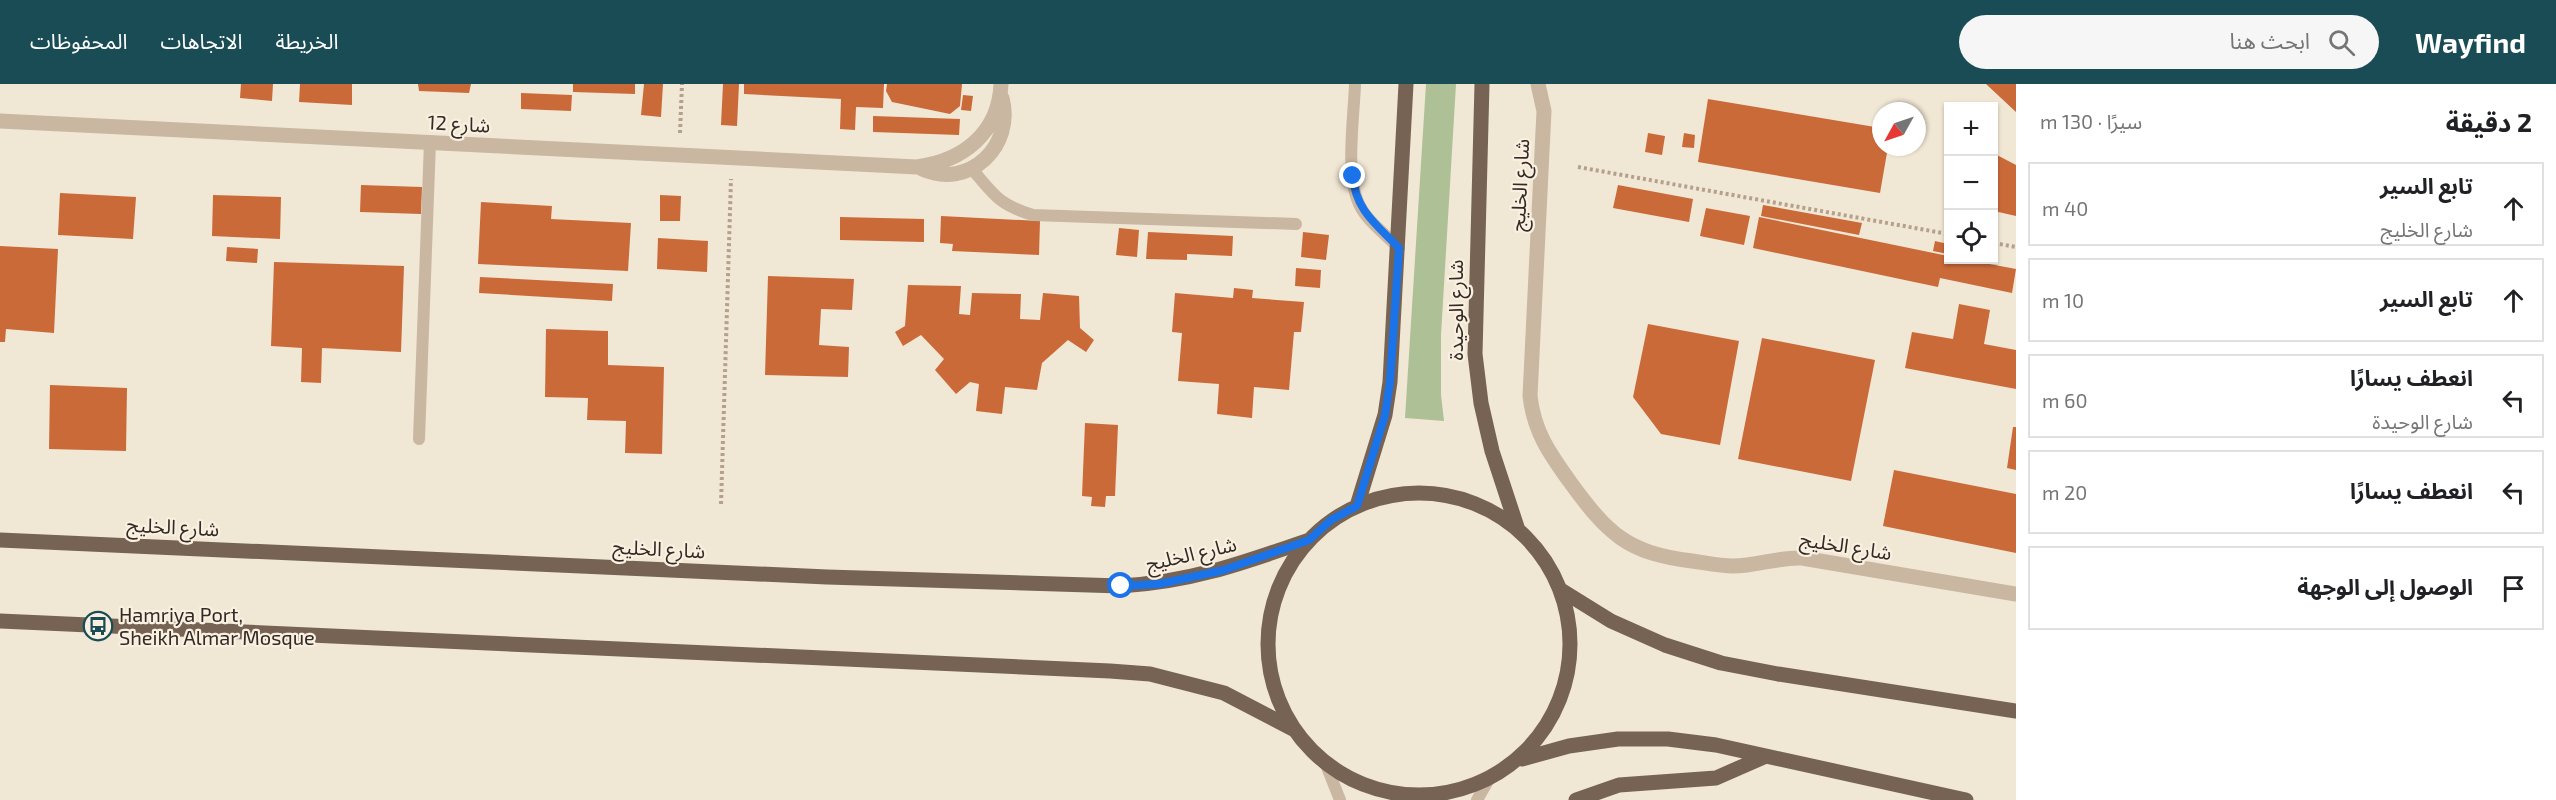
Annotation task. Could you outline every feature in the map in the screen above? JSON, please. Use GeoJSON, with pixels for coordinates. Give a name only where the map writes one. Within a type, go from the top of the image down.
{"type":"FeatureCollection","features":[{"type":"Feature","properties":{"kind":"main road"},"geometry":{"type":"LineString","coordinates":[[1357,506],[1385,415],[1390,382],[1399,248],[1406,84]]}},
{"type":"Feature","properties":{"kind":"main road","name":"شارع الوحيدة"},"geometry":{"type":"LineString","coordinates":[[1482,84],[1474,354],[1481,403],[1492,451],[1518,530]]}},
{"type":"Feature","properties":{"kind":"main road"},"geometry":{"type":"LineString","coordinates":[[1522,759],[1549,721],[1566,680],[1570,657],[1570,635],[1561,590],[1536,548],[1518,530],[1477,504],[1429,493],[1404,493],[1380,497],[1331,520],[1309,540],[1290,563],[1277,590],[1269,628],[1271,677],[1280,705],[1295,730],[1325,762],[1362,784],[1404,795],[1448,793],[1489,779],[1522,759],[1569,746],[1618,739],[1658,739],[1716,745],[1966,800]]}},
{"type":"Feature","properties":{"kind":"main road","name":"شارع الخليج"},"geometry":{"type":"LineString","coordinates":[[0,540],[827,577],[1121,586],[1159,584],[1224,570],[1309,540]]}},
{"type":"Feature","properties":{"kind":"main road"},"geometry":{"type":"LineString","coordinates":[[1561,590],[1611,621],[1665,645],[1720,663],[2016,711]]}},
{"type":"Feature","properties":{"kind":"main road"},"geometry":{"type":"LineString","coordinates":[[0,621],[1150,674],[1224,693],[1295,730]]}},
{"type":"Feature","properties":{"kind":"main road"},"geometry":{"type":"LineString","coordinates":[[1576,800],[1618,785],[1716,778],[1764,757]]}},
{"type":"Feature","properties":{"kind":"street","name":"شارع الخليج"},"geometry":{"type":"LineString","coordinates":[[1538,84],[1544,111],[1531,385],[1532,411],[1535,426],[1547,450],[1605,527],[1640,550],[1678,560],[1731,566],[1778,558],[1802,558],[2016,594]]}},
{"type":"Feature","properties":{"kind":"street","name":"شارع 12"},"geometry":{"type":"LineString","coordinates":[[0,121],[917,167],[946,160],[972,145],[986,130],[996,112],[1001,88]]}},
{"type":"Feature","properties":{"kind":"street","name":"شارع 12"},"geometry":{"type":"LineString","coordinates":[[917,167],[944,175],[958,174],[985,161],[995,150],[1005,122],[1001,88]]}},
{"type":"Feature","properties":{"kind":"lane"},"geometry":{"type":"LineString","coordinates":[[1355,84],[1352,155],[1354,191],[1360,206],[1399,248]]}},
{"type":"Feature","properties":{"kind":"lane"},"geometry":{"type":"LineString","coordinates":[[419,439],[430,142]]}},
{"type":"Feature","properties":{"kind":"lane"},"geometry":{"type":"LineString","coordinates":[[972,169],[996,199],[1007,206],[1033,214],[1296,224]]}},
{"type":"Feature","properties":{"kind":"lane"},"geometry":{"type":"LineString","coordinates":[[1325,762],[1340,800]]}},
{"type":"Feature","properties":{"kind":"lane"},"geometry":{"type":"LineString","coordinates":[[1477,800],[1489,779]]}},
{"type":"Feature","properties":{"kind":"path"},"geometry":{"type":"LineString","coordinates":[[679,154],[682,84]]}},
{"type":"Feature","properties":{"kind":"path"},"geometry":{"type":"LineString","coordinates":[[721,504],[732,157]]}},
{"type":"Feature","properties":{"kind":"path"},"geometry":{"type":"LineString","coordinates":[[1578,167],[1944,233]]}},
{"type":"Feature","properties":{"kind":"path"},"geometry":{"type":"LineString","coordinates":[[1998,244],[2016,247]]}},
{"type":"Feature","properties":{"kind":"green space"},"geometry":{"type":"Polygon","coordinates":[[[1426,84],[1456,84],[1441,335],[1441,395],[1444,421],[1405,418],[1426,84]]]}},
{"type":"Feature","properties":{"kind":"building"},"geometry":{"type":"Polygon","coordinates":[[[241,84],[273,84],[272,101],[240,98],[241,84]]]}},
{"type":"Feature","properties":{"kind":"building"},"geometry":{"type":"Polygon","coordinates":[[[300,84],[352,84],[352,105],[299,102],[300,84]]]}},
{"type":"Feature","properties":{"kind":"building"},"geometry":{"type":"Polygon","coordinates":[[[418,84],[471,84],[469,93],[419,91],[418,84]]]}},
{"type":"Feature","properties":{"kind":"building"},"geometry":{"type":"Polygon","coordinates":[[[573,84],[635,84],[635,94],[573,92],[573,84]]]}},
{"type":"Feature","properties":{"kind":"building"},"geometry":{"type":"Polygon","coordinates":[[[644,84],[663,84],[661,117],[641,115],[644,84]]]}},
{"type":"Feature","properties":{"kind":"building"},"geometry":{"type":"Polygon","coordinates":[[[723,84],[739,84],[737,126],[721,125],[723,84]]]}},
{"type":"Feature","properties":{"kind":"building"},"geometry":{"type":"Polygon","coordinates":[[[744,84],[884,84],[883,108],[856,107],[855,130],[840,129],[841,99],[744,94],[744,84]]]}},
{"type":"Feature","properties":{"kind":"building"},"geometry":{"type":"Polygon","coordinates":[[[887,84],[962,84],[960,106],[950,114],[892,102],[886,91],[887,84]]]}},
{"type":"Feature","properties":{"kind":"building"},"geometry":{"type":"Polygon","coordinates":[[[1986,84],[2016,84],[2016,112],[1986,84]]]}},
{"type":"Feature","properties":{"kind":"building"},"geometry":{"type":"Polygon","coordinates":[[[521,93],[572,95],[571,111],[521,109],[521,93]]]}},
{"type":"Feature","properties":{"kind":"building"},"geometry":{"type":"Polygon","coordinates":[[[963,95],[973,96],[971,111],[961,110],[963,95]]]}},
{"type":"Feature","properties":{"kind":"building"},"geometry":{"type":"Polygon","coordinates":[[[1708,99],[1872,126],[1872,156],[1886,156],[1880,193],[1698,162],[1708,99]]]}},
{"type":"Feature","properties":{"kind":"building"},"geometry":{"type":"Polygon","coordinates":[[[873,116],[960,119],[959,135],[873,132],[873,116]]]}},
{"type":"Feature","properties":{"kind":"building"},"geometry":{"type":"Polygon","coordinates":[[[1648,133],[1665,136],[1662,155],[1645,152],[1648,133]]]}},
{"type":"Feature","properties":{"kind":"building"},"geometry":{"type":"Polygon","coordinates":[[[1684,133],[1695,135],[1694,148],[1682,147],[1684,133]]]}},
{"type":"Feature","properties":{"kind":"building"},"geometry":{"type":"Polygon","coordinates":[[[1998,156],[2016,165],[2016,216],[1998,212],[1998,156]]]}},
{"type":"Feature","properties":{"kind":"building"},"geometry":{"type":"Polygon","coordinates":[[[361,185],[422,187],[421,214],[360,212],[361,185]]]}},
{"type":"Feature","properties":{"kind":"building"},"geometry":{"type":"Polygon","coordinates":[[[1618,185],[1693,199],[1689,222],[1613,208],[1618,185]]]}},
{"type":"Feature","properties":{"kind":"building"},"geometry":{"type":"Polygon","coordinates":[[[60,193],[136,197],[133,239],[58,235],[60,193]]]}},
{"type":"Feature","properties":{"kind":"building"},"geometry":{"type":"Polygon","coordinates":[[[213,195],[281,197],[280,239],[212,236],[213,195]]]}},
{"type":"Feature","properties":{"kind":"building"},"geometry":{"type":"Polygon","coordinates":[[[660,195],[681,196],[680,221],[660,221],[660,195]]]}},
{"type":"Feature","properties":{"kind":"building"},"geometry":{"type":"Polygon","coordinates":[[[481,202],[552,206],[551,219],[631,223],[628,271],[478,264],[481,202]]]}},
{"type":"Feature","properties":{"kind":"building"},"geometry":{"type":"Polygon","coordinates":[[[1763,205],[1862,223],[1859,235],[1761,216],[1763,205]]]}},
{"type":"Feature","properties":{"kind":"building"},"geometry":{"type":"Polygon","coordinates":[[[1706,208],[1750,216],[1744,245],[1700,236],[1706,208]]]}},
{"type":"Feature","properties":{"kind":"building"},"geometry":{"type":"Polygon","coordinates":[[[941,216],[1040,221],[1039,255],[952,251],[953,244],[940,243],[941,216]]]}},
{"type":"Feature","properties":{"kind":"building"},"geometry":{"type":"Polygon","coordinates":[[[840,217],[924,219],[924,242],[840,240],[840,217]]]}},
{"type":"Feature","properties":{"kind":"building"},"geometry":{"type":"Polygon","coordinates":[[[1759,217],[1944,255],[1944,264],[1989,264],[2016,269],[2012,293],[1940,278],[1938,287],[1753,248],[1759,217]]]}},
{"type":"Feature","properties":{"kind":"building"},"geometry":{"type":"Polygon","coordinates":[[[1119,228],[1139,230],[1137,257],[1116,255],[1119,228]]]}},
{"type":"Feature","properties":{"kind":"building"},"geometry":{"type":"Polygon","coordinates":[[[1148,232],[1233,236],[1232,256],[1187,254],[1187,260],[1146,259],[1148,232]]]}},
{"type":"Feature","properties":{"kind":"building"},"geometry":{"type":"Polygon","coordinates":[[[1303,232],[1329,235],[1326,260],[1301,257],[1303,232]]]}},
{"type":"Feature","properties":{"kind":"building"},"geometry":{"type":"Polygon","coordinates":[[[658,238],[708,241],[707,272],[657,269],[658,238]]]}},
{"type":"Feature","properties":{"kind":"building"},"geometry":{"type":"Polygon","coordinates":[[[1935,241],[1944,243],[1944,253],[1933,251],[1935,241]]]}},
{"type":"Feature","properties":{"kind":"building"},"geometry":{"type":"Polygon","coordinates":[[[0,246],[58,249],[54,333],[6,329],[5,342],[0,342],[0,246]]]}},
{"type":"Feature","properties":{"kind":"building"},"geometry":{"type":"Polygon","coordinates":[[[227,247],[258,249],[257,263],[226,261],[227,247]]]}},
{"type":"Feature","properties":{"kind":"building"},"geometry":{"type":"Polygon","coordinates":[[[274,262],[404,266],[401,352],[322,348],[321,383],[301,382],[302,348],[271,346],[274,262]]]}},
{"type":"Feature","properties":{"kind":"building"},"geometry":{"type":"Polygon","coordinates":[[[1296,268],[1321,270],[1320,288],[1295,286],[1296,268]]]}},
{"type":"Feature","properties":{"kind":"building"},"geometry":{"type":"Polygon","coordinates":[[[768,276],[854,279],[852,310],[821,309],[819,345],[849,347],[848,377],[765,375],[768,276]]]}},
{"type":"Feature","properties":{"kind":"building"},"geometry":{"type":"Polygon","coordinates":[[[480,277],[613,284],[612,301],[479,293],[480,277]]]}},
{"type":"Feature","properties":{"kind":"building"},"geometry":{"type":"Polygon","coordinates":[[[908,285],[961,286],[959,314],[970,315],[972,293],[1021,294],[1020,319],[1040,320],[1043,293],[1079,296],[1080,328],[1094,340],[1086,352],[1068,340],[1042,363],[1037,390],[1005,387],[1002,414],[976,411],[979,384],[970,382],[956,394],[935,370],[944,359],[921,335],[903,346],[895,332],[905,326],[908,285]]]}},
{"type":"Feature","properties":{"kind":"building"},"geometry":{"type":"Polygon","coordinates":[[[1234,288],[1253,290],[1252,298],[1304,302],[1301,332],[1294,332],[1289,390],[1254,387],[1252,418],[1217,414],[1219,384],[1178,381],[1182,333],[1172,332],[1175,293],[1233,298],[1234,288]]]}},
{"type":"Feature","properties":{"kind":"building"},"geometry":{"type":"Polygon","coordinates":[[[1959,304],[1990,310],[1984,344],[2016,350],[2016,389],[1905,368],[1912,332],[1953,339],[1959,304]]]}},
{"type":"Feature","properties":{"kind":"building"},"geometry":{"type":"Polygon","coordinates":[[[1648,324],[1739,341],[1720,445],[1661,434],[1633,397],[1648,324]]]}},
{"type":"Feature","properties":{"kind":"building"},"geometry":{"type":"Polygon","coordinates":[[[546,329],[608,331],[608,365],[664,367],[662,454],[625,453],[626,421],[587,420],[588,398],[545,397],[546,329]]]}},
{"type":"Feature","properties":{"kind":"building"},"geometry":{"type":"Polygon","coordinates":[[[1762,338],[1875,360],[1851,481],[1738,459],[1762,338]]]}},
{"type":"Feature","properties":{"kind":"building"},"geometry":{"type":"Polygon","coordinates":[[[50,385],[127,388],[126,451],[49,449],[50,385]]]}},
{"type":"Feature","properties":{"kind":"building"},"geometry":{"type":"Polygon","coordinates":[[[1085,423],[1118,425],[1115,496],[1106,496],[1105,507],[1091,506],[1092,497],[1082,496],[1085,423]]]}},
{"type":"Feature","properties":{"kind":"building"},"geometry":{"type":"Polygon","coordinates":[[[2013,427],[2016,427],[2016,470],[2007,468],[2013,427]]]}},
{"type":"Feature","properties":{"kind":"building"},"geometry":{"type":"Polygon","coordinates":[[[1894,470],[2016,494],[2016,553],[1883,526],[1894,470]]]}},
{"type":"Feature","properties":{"kind":"place","name":"Hamriya Port, Sheikh Almar Mosque"},"geometry":{"type":"Point","coordinates":[98,626]}},
{"type":"Feature","properties":{"kind":"route"},"geometry":{"type":"LineString","coordinates":[[1121,586],[1159,584],[1224,570],[1309,540],[1331,520],[1357,506],[1385,415],[1390,382],[1399,248],[1360,206],[1354,191],[1353,176]]}}]}
